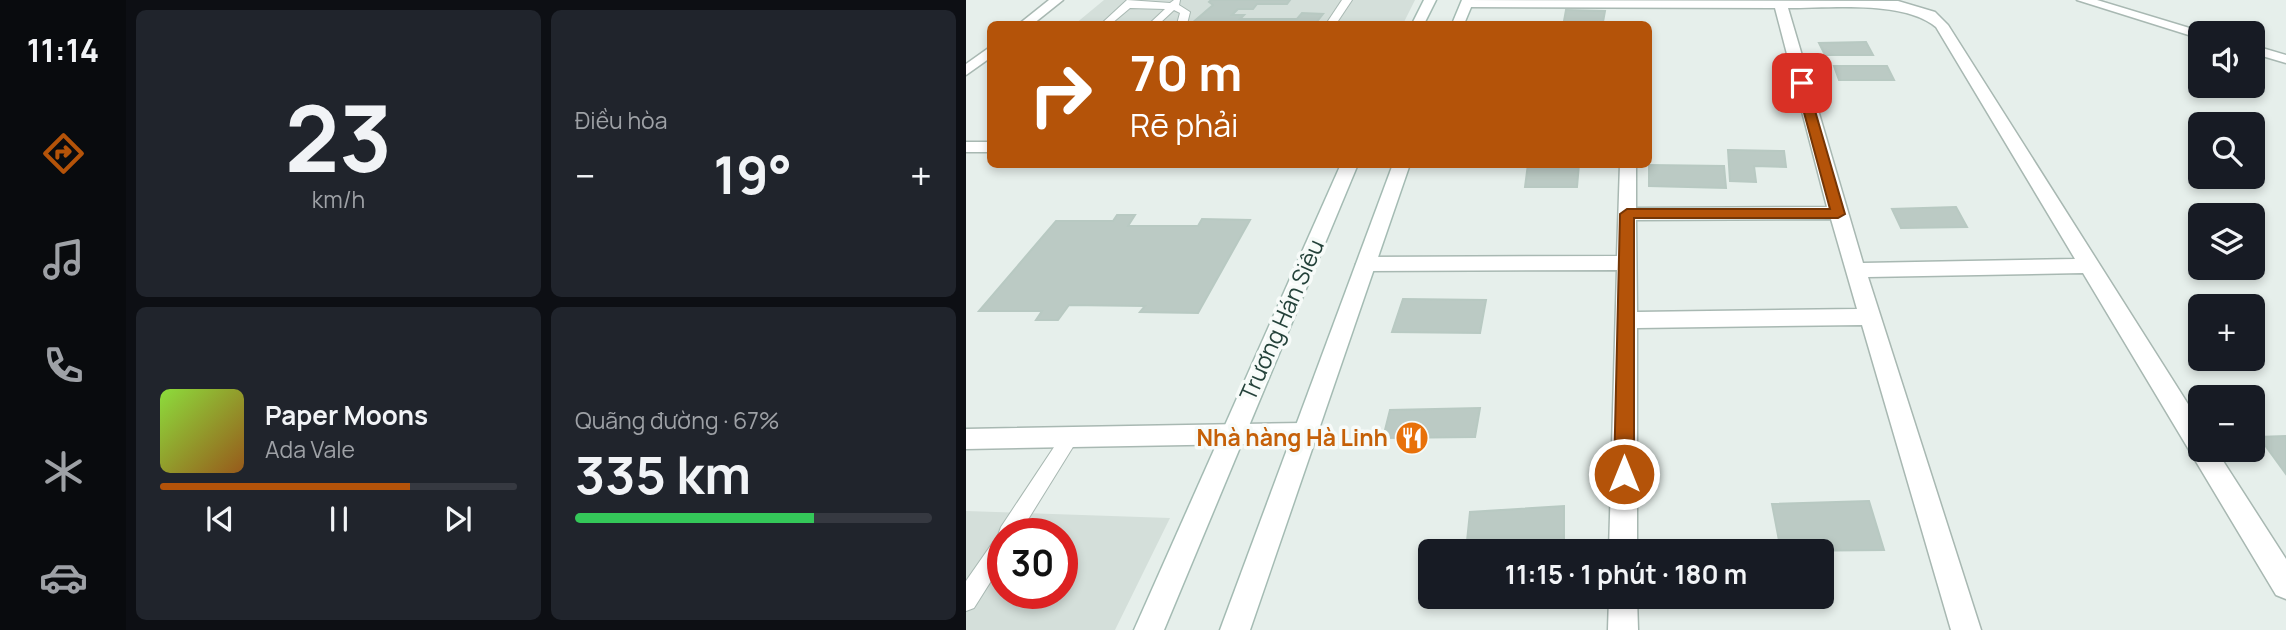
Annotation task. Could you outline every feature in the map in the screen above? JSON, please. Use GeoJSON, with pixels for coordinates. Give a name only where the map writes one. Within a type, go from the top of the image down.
{"type":"FeatureCollection","features":[{"type":"Feature","properties":{"kind":"street"},"geometry":{"type":"LineString","coordinates":[[1029,21],[1057,0]]}},
{"type":"Feature","properties":{"kind":"street"},"geometry":{"type":"LineString","coordinates":[[1420,21],[1430,0]]}},
{"type":"Feature","properties":{"kind":"street"},"geometry":{"type":"LineString","coordinates":[[2083,0],[2188,31]]}},
{"type":"Feature","properties":{"kind":"street"},"geometry":{"type":"LineString","coordinates":[[1459,21],[1467,1],[1630,6],[1898,5],[1930,15],[1941,26],[2188,426]]}},
{"type":"Feature","properties":{"kind":"street"},"geometry":{"type":"LineString","coordinates":[[1780,4],[1838,214],[1966,630]]}},
{"type":"Feature","properties":{"kind":"street"},"geometry":{"type":"LineString","coordinates":[[2265,53],[2286,59]]}},
{"type":"Feature","properties":{"kind":"street"},"geometry":{"type":"LineString","coordinates":[[966,71],[987,54]]}},
{"type":"Feature","properties":{"kind":"street"},"geometry":{"type":"LineString","coordinates":[[966,147],[987,147]]}},
{"type":"Feature","properties":{"kind":"street","name":"Trương Hán Siêu"},"geometry":{"type":"LineString","coordinates":[[1149,630],[1348,168]]}},
{"type":"Feature","properties":{"kind":"street"},"geometry":{"type":"LineString","coordinates":[[1235,630],[1401,168]]}},
{"type":"Feature","properties":{"kind":"street"},"geometry":{"type":"LineString","coordinates":[[1623,539],[1628,168]]}},
{"type":"Feature","properties":{"kind":"street"},"geometry":{"type":"LineString","coordinates":[[1627,214],[1838,214]]}},
{"type":"Feature","properties":{"kind":"street"},"geometry":{"type":"LineString","coordinates":[[1366,264],[1626,263]]}},
{"type":"Feature","properties":{"kind":"street"},"geometry":{"type":"LineString","coordinates":[[1856,270],[2089,266]]}},
{"type":"Feature","properties":{"kind":"street"},"geometry":{"type":"LineString","coordinates":[[1625,320],[1871,317]]}},
{"type":"Feature","properties":{"kind":"street"},"geometry":{"type":"LineString","coordinates":[[966,439],[1304,433]]}},
{"type":"Feature","properties":{"kind":"street"},"geometry":{"type":"LineString","coordinates":[[2210,462],[2286,585]]}},
{"type":"Feature","properties":{"kind":"street"},"geometry":{"type":"LineString","coordinates":[[1623,609],[1623,630]]}},
{"type":"Feature","properties":{"kind":"lane"},"geometry":{"type":"LineString","coordinates":[[1333,21],[1347,0]]}},
{"type":"Feature","properties":{"kind":"lane"},"geometry":{"type":"LineString","coordinates":[[1109,21],[1130,3],[1176,3],[1185,12],[1183,21]]}},
{"type":"Feature","properties":{"kind":"lane"},"geometry":{"type":"LineString","coordinates":[[1157,21],[1176,3]]}},
{"type":"Feature","properties":{"kind":"lane"},"geometry":{"type":"LineString","coordinates":[[1019,518],[1070,437]]}},
{"type":"Feature","properties":{"kind":"lane"},"geometry":{"type":"LineString","coordinates":[[966,600],[987,568]]}},
{"type":"Feature","properties":{"kind":"shaded area"},"geometry":{"type":"Polygon","coordinates":[[[1104,0],[1415,0],[1404,21],[1079,21],[1104,0]]]}},
{"type":"Feature","properties":{"kind":"shaded area"},"geometry":{"type":"Polygon","coordinates":[[[966,511],[1170,518],[1115,630],[966,630],[966,511]]]}},
{"type":"Feature","properties":{"kind":"building"},"geometry":{"type":"Polygon","coordinates":[[[1290,0],[1287,4],[1257,4],[1253,9],[1238,9],[1232,15],[1244,15],[1240,19],[1297,19],[1302,13],[1323,14],[1317,21],[1194,21],[1213,5],[1209,2],[1290,0]]]}},
{"type":"Feature","properties":{"kind":"building"},"geometry":{"type":"Polygon","coordinates":[[[1566,10],[1605,11],[1603,21],[1564,21],[1566,10]]]}},
{"type":"Feature","properties":{"kind":"building"},"geometry":{"type":"Polygon","coordinates":[[[1866,42],[1873,55],[1825,55],[1819,43],[1866,42]]]}},
{"type":"Feature","properties":{"kind":"building"},"geometry":{"type":"Polygon","coordinates":[[[1834,66],[1887,66],[1894,80],[1839,80],[1834,66]]]}},
{"type":"Feature","properties":{"kind":"building"},"geometry":{"type":"Polygon","coordinates":[[[1728,150],[1784,151],[1786,167],[1754,166],[1756,182],[1730,181],[1728,150]]]}},
{"type":"Feature","properties":{"kind":"building"},"geometry":{"type":"Polygon","coordinates":[[[1652,165],[1724,166],[1726,188],[1649,186],[1649,168],[1652,168],[1652,165]]]}},
{"type":"Feature","properties":{"kind":"building"},"geometry":{"type":"Polygon","coordinates":[[[1527,168],[1579,168],[1577,187],[1525,187],[1527,168]]]}},
{"type":"Feature","properties":{"kind":"building"},"geometry":{"type":"Polygon","coordinates":[[[1956,207],[1967,227],[1901,228],[1892,209],[1956,207]]]}},
{"type":"Feature","properties":{"kind":"building"},"geometry":{"type":"Polygon","coordinates":[[[1117,215],[1135,215],[1128,226],[1198,226],[1202,219],[1250,220],[1198,313],[1140,312],[1145,306],[1069,305],[1058,320],[1036,320],[1042,311],[979,311],[1056,221],[1113,221],[1117,215]]]}},
{"type":"Feature","properties":{"kind":"building"},"geometry":{"type":"Polygon","coordinates":[[[1403,299],[1486,300],[1480,333],[1392,332],[1403,299]]]}},
{"type":"Feature","properties":{"kind":"building"},"geometry":{"type":"Polygon","coordinates":[[[1480,408],[1475,437],[1383,438],[1390,410],[1480,408]]]}},
{"type":"Feature","properties":{"kind":"building"},"geometry":{"type":"Polygon","coordinates":[[[2286,436],[2286,474],[2265,445],[2265,437],[2286,436]]]}},
{"type":"Feature","properties":{"kind":"building"},"geometry":{"type":"Polygon","coordinates":[[[1869,501],[1884,550],[1834,550],[1834,539],[1779,539],[1772,504],[1869,501]]]}},
{"type":"Feature","properties":{"kind":"building"},"geometry":{"type":"Polygon","coordinates":[[[1564,506],[1564,539],[1467,539],[1470,512],[1564,506]]]}},
{"type":"Feature","properties":{"kind":"place","name":"Nhà hàng Hà Linh"},"geometry":{"type":"Point","coordinates":[1412,438]}},
{"type":"Feature","properties":{"kind":"route"},"geometry":{"type":"LineString","coordinates":[[1624,474],[1627,214],[1838,214],[1802,83]]}}]}
